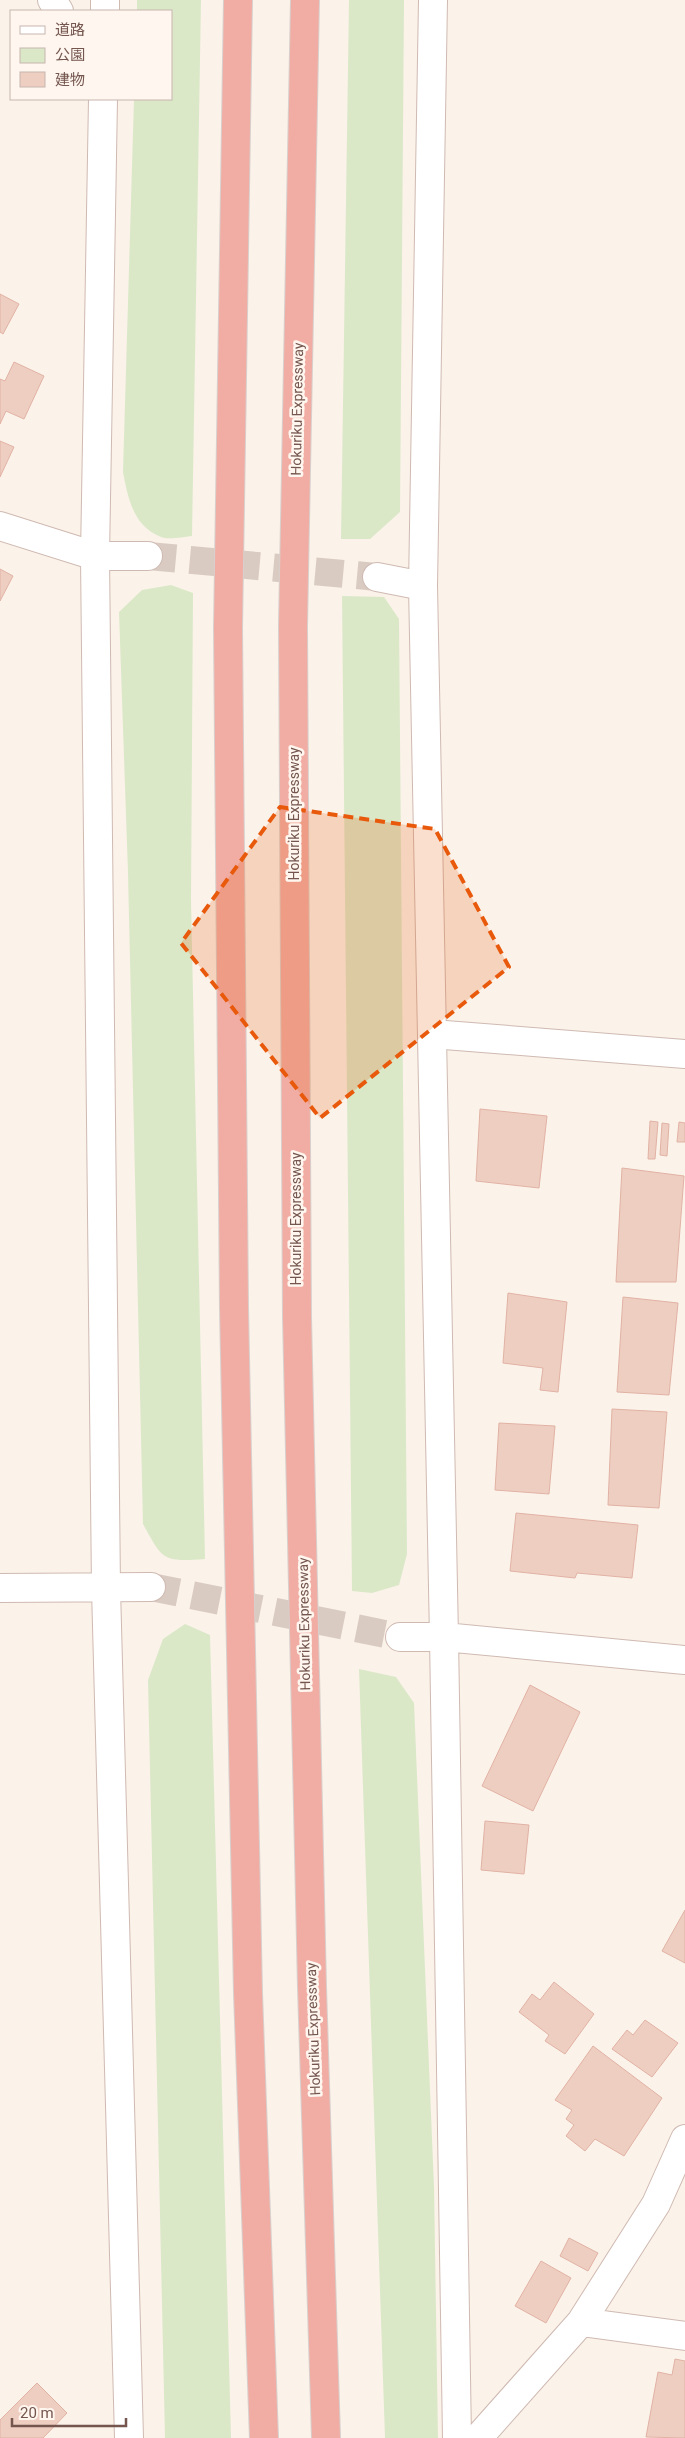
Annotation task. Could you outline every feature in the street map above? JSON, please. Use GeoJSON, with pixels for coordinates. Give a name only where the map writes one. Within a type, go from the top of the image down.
{"type":"FeatureCollection","features":[{"type":"Feature","properties":{"kind":"highway"},"geometry":{"type":"LineString","coordinates":[[238,0],[228,628],[234,1298],[248,1993],[264,2438]]}},
{"type":"Feature","properties":{"kind":"highway","name":"Hokuriku Expressway"},"geometry":{"type":"LineString","coordinates":[[305,0],[293,626],[297,1308],[312,1996],[326,2438]]}},
{"type":"Feature","properties":{"kind":"street"},"geometry":{"type":"LineString","coordinates":[[433,0],[423,586],[444,1637],[457,2438]]}},
{"type":"Feature","properties":{"kind":"street"},"geometry":{"type":"LineString","coordinates":[[103,100],[95,556],[106,1588],[128,2438]]}},
{"type":"Feature","properties":{"kind":"street"},"geometry":{"type":"LineString","coordinates":[[0,526],[95,556],[148,556]]}},
{"type":"Feature","properties":{"kind":"street"},"geometry":{"type":"LineString","coordinates":[[377,577],[423,586]]}},
{"type":"Feature","properties":{"kind":"street"},"geometry":{"type":"LineString","coordinates":[[432,1034],[685,1054]]}},
{"type":"Feature","properties":{"kind":"street"},"geometry":{"type":"LineString","coordinates":[[0,1588],[150,1587]]}},
{"type":"Feature","properties":{"kind":"street"},"geometry":{"type":"LineString","coordinates":[[400,1637],[444,1637],[685,1660]]}},
{"type":"Feature","properties":{"kind":"street"},"geometry":{"type":"LineString","coordinates":[[478,2438],[581,2322],[656,2204],[685,2139]]}},
{"type":"Feature","properties":{"kind":"street"},"geometry":{"type":"LineString","coordinates":[[581,2322],[685,2336]]}},
{"type":"Feature","properties":{"kind":"highlighted area"},"geometry":{"type":"Polygon","coordinates":[[[280,807],[435,829],[509,967],[320,1118],[181,943],[280,807]]]}},
{"type":"Feature","properties":{"kind":"green space"},"geometry":{"type":"Polygon","coordinates":[[[137,0],[201,0],[192,536],[176,538],[161,537],[144,526],[133,510],[123,472],[134,100],[172,100],[172,10],[137,10],[137,0]]]}},
{"type":"Feature","properties":{"kind":"green space"},"geometry":{"type":"Polygon","coordinates":[[[349,0],[404,0],[400,512],[370,539],[341,539],[349,0]]]}},
{"type":"Feature","properties":{"kind":"green space"},"geometry":{"type":"Polygon","coordinates":[[[171,585],[193,593],[191,900],[205,1559],[191,1560],[172,1559],[165,1556],[155,1545],[143,1524],[128,873],[119,612],[142,590],[171,585]]]}},
{"type":"Feature","properties":{"kind":"green space"},"geometry":{"type":"Polygon","coordinates":[[[342,596],[384,597],[399,619],[407,1554],[399,1585],[372,1593],[352,1591],[342,596]]]}},
{"type":"Feature","properties":{"kind":"green space"},"geometry":{"type":"Polygon","coordinates":[[[185,1624],[210,1635],[231,2438],[165,2438],[148,1680],[163,1639],[185,1624]]]}},
{"type":"Feature","properties":{"kind":"green space"},"geometry":{"type":"Polygon","coordinates":[[[359,1669],[396,1677],[414,1703],[434,2187],[438,2438],[385,2438],[359,1669]]]}},
{"type":"Feature","properties":{"kind":"building"},"geometry":{"type":"Polygon","coordinates":[[[0,294],[19,304],[3,334],[0,332],[0,294]]]}},
{"type":"Feature","properties":{"kind":"building"},"geometry":{"type":"Polygon","coordinates":[[[14,362],[44,376],[24,419],[6,411],[0,424],[0,379],[5,381],[14,362]]]}},
{"type":"Feature","properties":{"kind":"building"},"geometry":{"type":"Polygon","coordinates":[[[0,441],[14,447],[0,477],[0,441]]]}},
{"type":"Feature","properties":{"kind":"building"},"geometry":{"type":"Polygon","coordinates":[[[0,569],[13,576],[0,601],[0,569]]]}},
{"type":"Feature","properties":{"kind":"building"},"geometry":{"type":"Polygon","coordinates":[[[480,1109],[547,1116],[539,1188],[476,1181],[480,1109]]]}},
{"type":"Feature","properties":{"kind":"building"},"geometry":{"type":"Polygon","coordinates":[[[650,1121],[658,1122],[655,1159],[648,1159],[650,1121]]]}},
{"type":"Feature","properties":{"kind":"building"},"geometry":{"type":"Polygon","coordinates":[[[679,1122],[685,1123],[685,1142],[677,1142],[679,1122]]]}},
{"type":"Feature","properties":{"kind":"building"},"geometry":{"type":"Polygon","coordinates":[[[662,1123],[669,1124],[667,1156],[660,1155],[662,1123]]]}},
{"type":"Feature","properties":{"kind":"building"},"geometry":{"type":"Polygon","coordinates":[[[622,1168],[684,1176],[676,1282],[616,1282],[622,1168]]]}},
{"type":"Feature","properties":{"kind":"building"},"geometry":{"type":"Polygon","coordinates":[[[508,1293],[567,1302],[558,1392],[540,1390],[543,1368],[503,1363],[508,1293]]]}},
{"type":"Feature","properties":{"kind":"building"},"geometry":{"type":"Polygon","coordinates":[[[623,1297],[678,1303],[669,1395],[617,1392],[623,1297]]]}},
{"type":"Feature","properties":{"kind":"building"},"geometry":{"type":"Polygon","coordinates":[[[612,1409],[667,1412],[659,1508],[608,1505],[612,1409]]]}},
{"type":"Feature","properties":{"kind":"building"},"geometry":{"type":"Polygon","coordinates":[[[499,1423],[555,1426],[549,1494],[495,1490],[499,1423]]]}},
{"type":"Feature","properties":{"kind":"building"},"geometry":{"type":"Polygon","coordinates":[[[516,1513],[638,1525],[632,1578],[577,1573],[575,1578],[510,1571],[516,1513]]]}},
{"type":"Feature","properties":{"kind":"building"},"geometry":{"type":"Polygon","coordinates":[[[530,1685],[580,1712],[533,1811],[482,1786],[530,1685]]]}},
{"type":"Feature","properties":{"kind":"building"},"geometry":{"type":"Polygon","coordinates":[[[485,1821],[529,1825],[524,1874],[481,1870],[485,1821]]]}},
{"type":"Feature","properties":{"kind":"building"},"geometry":{"type":"Polygon","coordinates":[[[685,1910],[685,1963],[662,1951],[685,1910]]]}},
{"type":"Feature","properties":{"kind":"building"},"geometry":{"type":"Polygon","coordinates":[[[554,1982],[594,2014],[565,2054],[545,2041],[549,2035],[519,2012],[532,1994],[540,2000],[554,1982]]]}},
{"type":"Feature","properties":{"kind":"building"},"geometry":{"type":"Polygon","coordinates":[[[645,2020],[678,2043],[652,2077],[612,2049],[627,2030],[633,2035],[645,2020]]]}},
{"type":"Feature","properties":{"kind":"building"},"geometry":{"type":"Polygon","coordinates":[[[593,2046],[662,2098],[624,2156],[595,2139],[585,2151],[566,2136],[574,2125],[566,2119],[572,2110],[555,2100],[593,2046]]]}},
{"type":"Feature","properties":{"kind":"building"},"geometry":{"type":"Polygon","coordinates":[[[569,2238],[598,2253],[588,2271],[560,2256],[569,2238]]]}},
{"type":"Feature","properties":{"kind":"building"},"geometry":{"type":"Polygon","coordinates":[[[541,2261],[571,2278],[546,2323],[515,2306],[541,2261]]]}},
{"type":"Feature","properties":{"kind":"building"},"geometry":{"type":"Polygon","coordinates":[[[675,2359],[685,2361],[685,2438],[646,2437],[658,2372],[672,2375],[675,2359]]]}},
{"type":"Feature","properties":{"kind":"building"},"geometry":{"type":"Polygon","coordinates":[[[37,2383],[67,2413],[43,2438],[0,2438],[0,2420],[37,2383]]]}},
{"type":"Feature","properties":{"kind":"tunnel"},"geometry":{"type":"LineString","coordinates":[[148,556],[377,577]]}},
{"type":"Feature","properties":{"kind":"tunnel"},"geometry":{"type":"LineString","coordinates":[[151,1587],[400,1637]]}}]}
